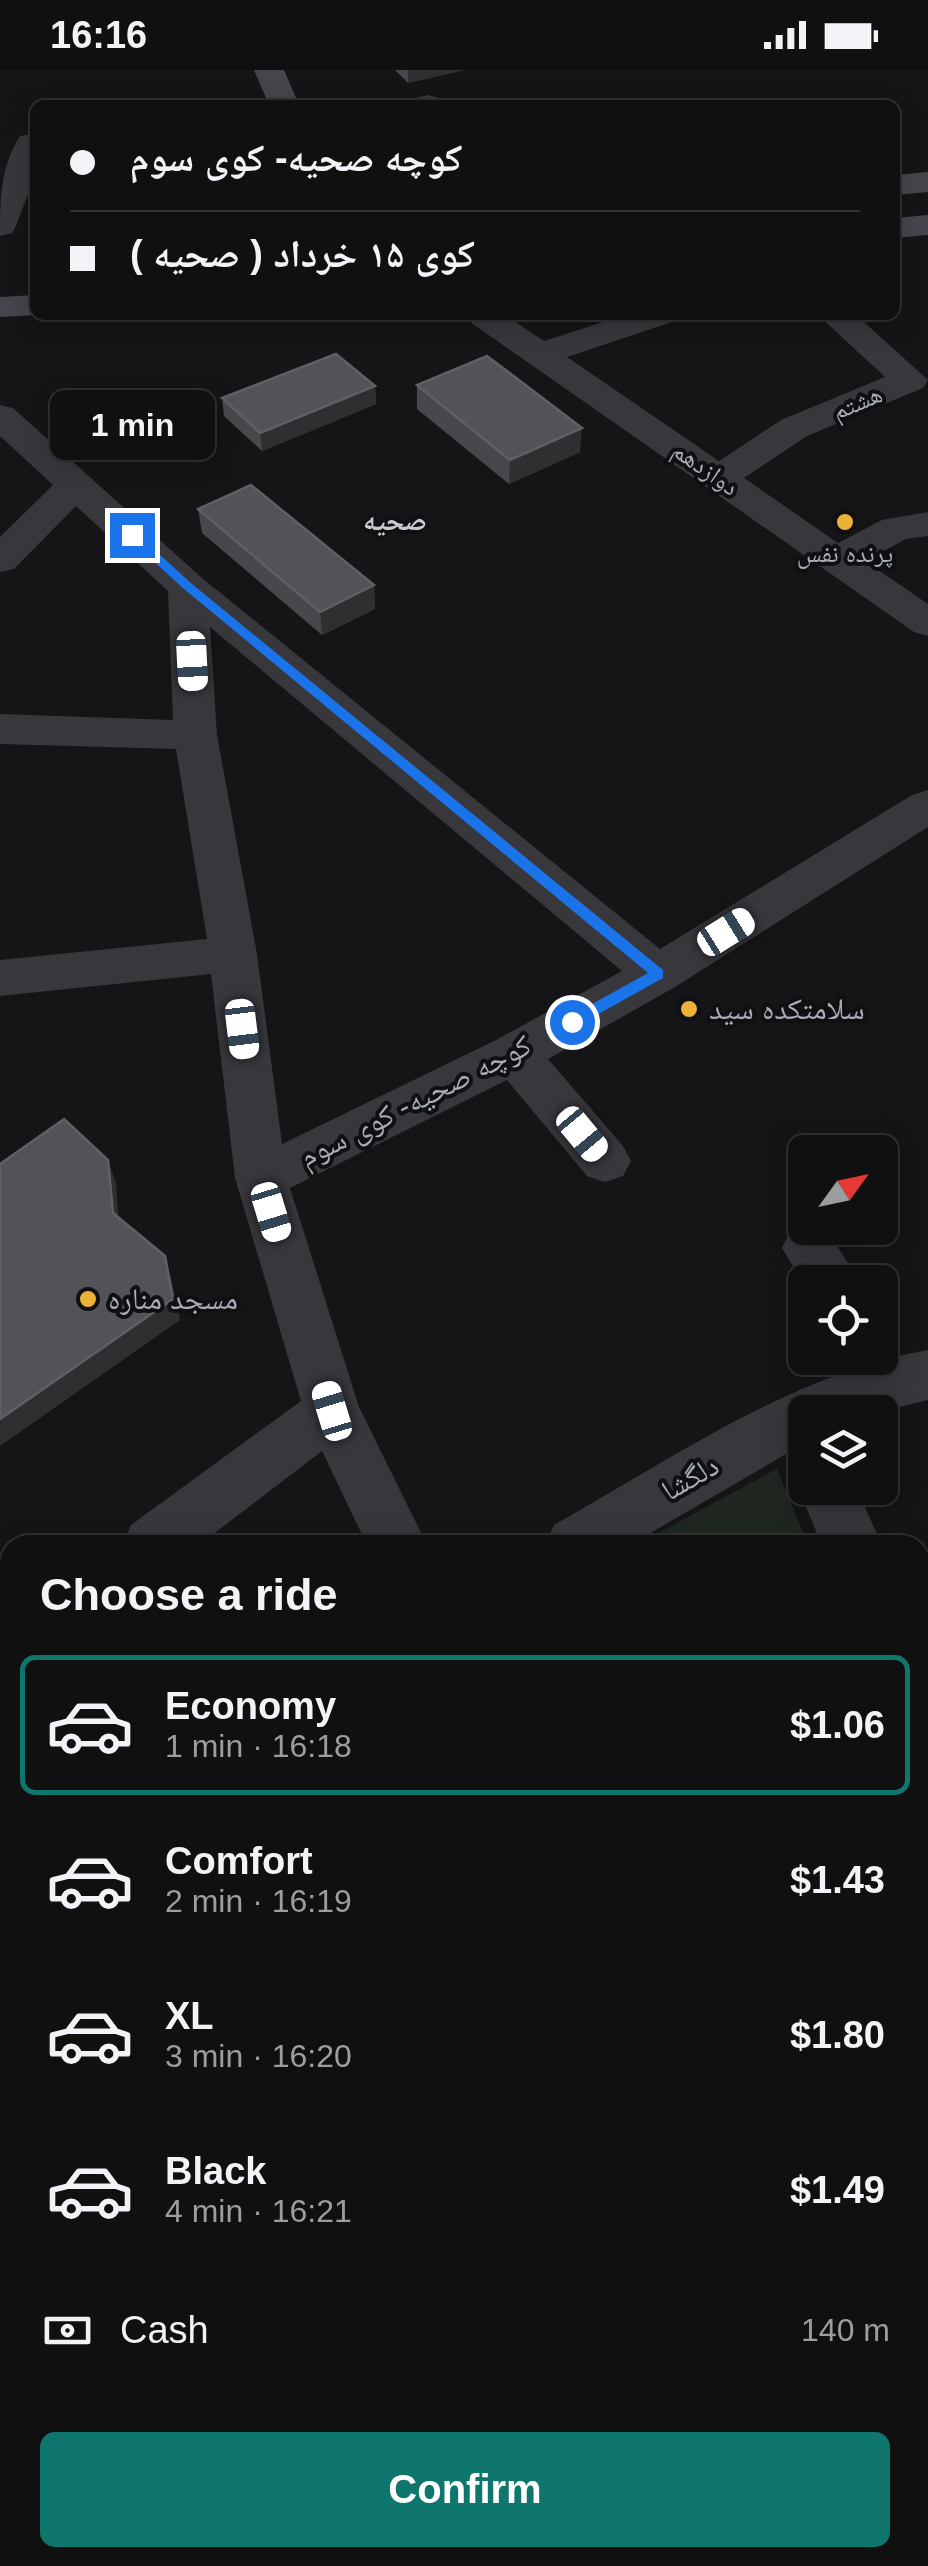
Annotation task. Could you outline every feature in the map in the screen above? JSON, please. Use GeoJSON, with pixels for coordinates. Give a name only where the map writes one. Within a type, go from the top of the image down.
{"type":"FeatureCollection","features":[{"type":"Feature","properties":{"kind":"main road"},"geometry":{"type":"LineString","coordinates":[[269,70],[282,100]]}},
{"type":"Feature","properties":{"kind":"main road"},"geometry":{"type":"LineString","coordinates":[[900,185],[928,182]]}},
{"type":"Feature","properties":{"kind":"main road"},"geometry":{"type":"LineString","coordinates":[[900,227],[928,224]]}},
{"type":"Feature","properties":{"kind":"main road"},"geometry":{"type":"LineString","coordinates":[[0,307],[30,305]]}},
{"type":"Feature","properties":{"kind":"street"},"geometry":{"type":"LineString","coordinates":[[0,226],[30,143]]}},
{"type":"Feature","properties":{"kind":"street","name":"دوازدهم"},"geometry":{"type":"LineString","coordinates":[[490,320],[928,623]]}},
{"type":"Feature","properties":{"kind":"street"},"geometry":{"type":"LineString","coordinates":[[541,354],[645,320]]}},
{"type":"Feature","properties":{"kind":"street","name":"هشتم"},"geometry":{"type":"LineString","coordinates":[[720,477],[794,428],[910,380],[841,320]]}},
{"type":"Feature","properties":{"kind":"street"},"geometry":{"type":"LineString","coordinates":[[0,416],[188,587],[658,974]]}},
{"type":"Feature","properties":{"kind":"street"},"geometry":{"type":"LineString","coordinates":[[0,560],[76,484]]}},
{"type":"Feature","properties":{"kind":"street"},"geometry":{"type":"LineString","coordinates":[[838,559],[896,528],[928,524]]}},
{"type":"Feature","properties":{"kind":"street"},"geometry":{"type":"LineString","coordinates":[[188,587],[195,735],[233,954],[261,1178],[332,1411],[392,1535]]}},
{"type":"Feature","properties":{"kind":"street"},"geometry":{"type":"LineString","coordinates":[[0,729],[195,735]]}},
{"type":"Feature","properties":{"kind":"street","name":"کوچه صحیه- کوی سوم"},"geometry":{"type":"LineString","coordinates":[[261,1178],[514,1054],[658,974],[928,806]]}},
{"type":"Feature","properties":{"kind":"street"},"geometry":{"type":"LineString","coordinates":[[0,978],[233,954]]}},
{"type":"Feature","properties":{"kind":"street"},"geometry":{"type":"LineString","coordinates":[[514,1054],[605,1161]]}},
{"type":"Feature","properties":{"kind":"street","name":"دلگشا"},"geometry":{"type":"LineString","coordinates":[[851,1395],[903,1368]]}},
{"type":"Feature","properties":{"kind":"street"},"geometry":{"type":"LineString","coordinates":[[165,1535],[332,1411]]}},
{"type":"Feature","properties":{"kind":"street","name":"دلگشا"},"geometry":{"type":"LineString","coordinates":[[593,1535],[788,1428]]}},
{"type":"Feature","properties":{"kind":"street"},"geometry":{"type":"LineString","coordinates":[[834,1505],[847,1535]]}},
{"type":"Feature","properties":{"kind":"shaded area"},"geometry":{"type":"Polygon","coordinates":[[[777,1469],[788,1505],[792,1505],[804,1535],[655,1535],[777,1469]]]}},
{"type":"Feature","properties":{"kind":"building"},"geometry":{"type":"Polygon","coordinates":[[[336,354],[375,386],[260,433],[222,398],[336,354]]]}},
{"type":"Feature","properties":{"kind":"building"},"geometry":{"type":"Polygon","coordinates":[[[487,356],[582,428],[510,460],[417,385],[487,356]]]}},
{"type":"Feature","properties":{"kind":"building"},"geometry":{"type":"Polygon","coordinates":[[[251,485],[374,585],[320,612],[198,509],[251,485]]]}},
{"type":"Feature","properties":{"kind":"building","name":"مسجد مناره"},"geometry":{"type":"Polygon","coordinates":[[[64,1119],[108,1160],[113,1213],[165,1256],[173,1299],[0,1419],[0,1164],[64,1119]]]}},
{"type":"Feature","properties":{"kind":"place","name":"پرنده نفس"},"geometry":{"type":"Point","coordinates":[845,522]}},
{"type":"Feature","properties":{"kind":"place","name":"سلامتکده سید"},"geometry":{"type":"Point","coordinates":[689,1009]}},
{"type":"Feature","properties":{"kind":"place","name":"مسجد مناره"},"geometry":{"type":"Point","coordinates":[88,1299]}},
{"type":"Feature","properties":{"kind":"district","name":"صحیه"},"geometry":{"type":"Point","coordinates":[395,520]}},
{"type":"Feature","properties":{"kind":"route"},"geometry":{"type":"LineString","coordinates":[[132,535],[188,587],[658,974],[572,1022]]}}]}
